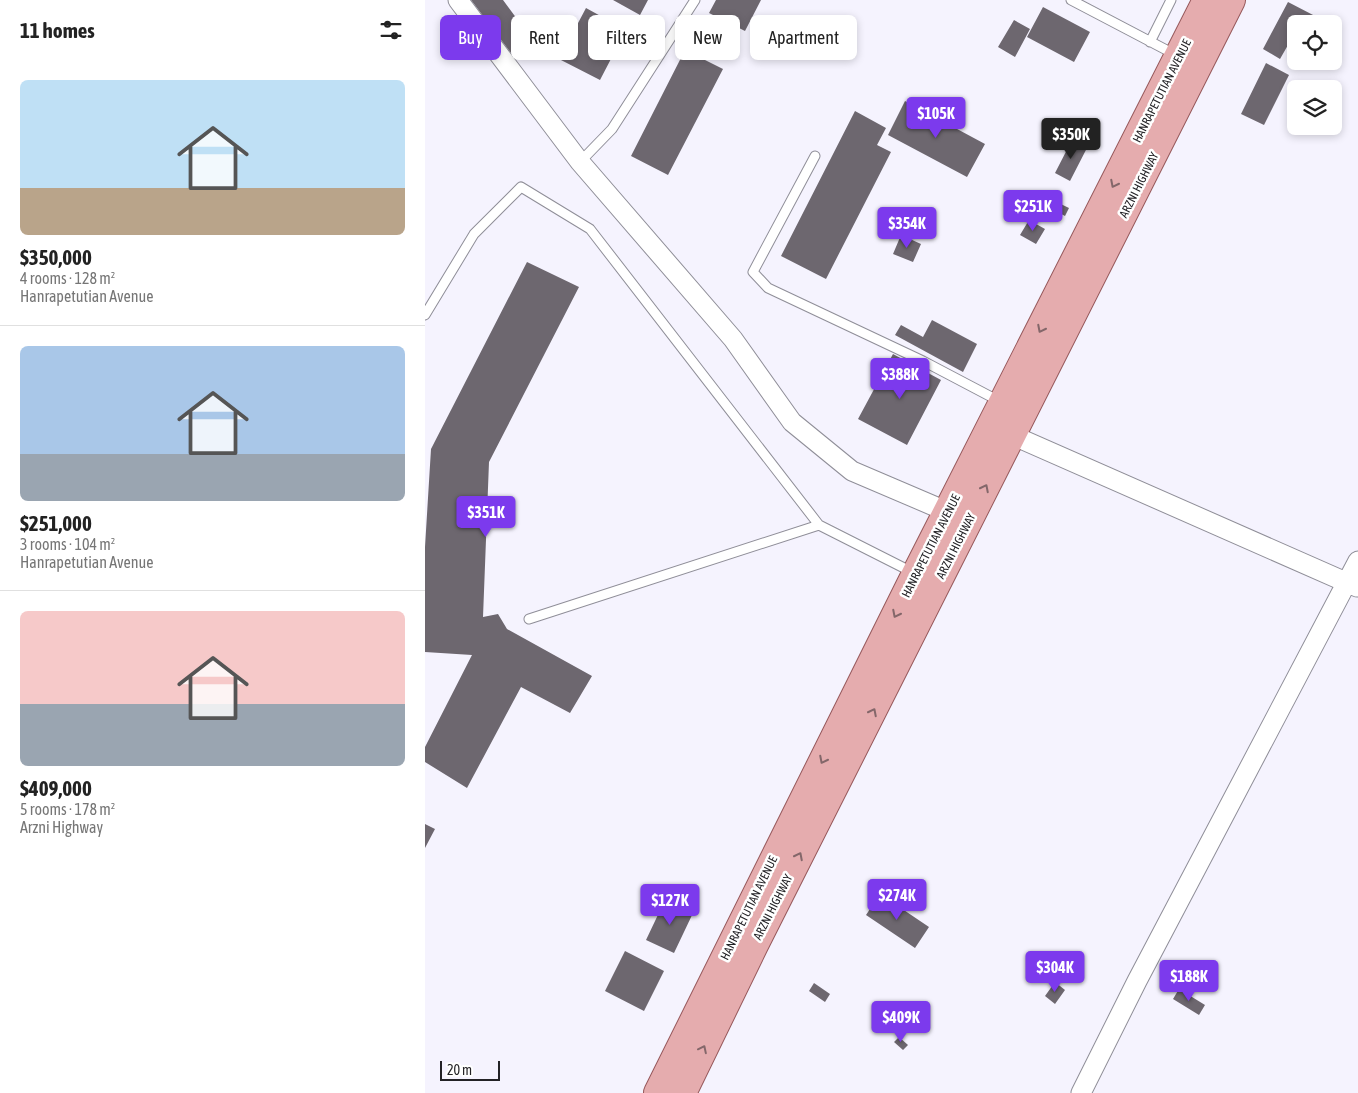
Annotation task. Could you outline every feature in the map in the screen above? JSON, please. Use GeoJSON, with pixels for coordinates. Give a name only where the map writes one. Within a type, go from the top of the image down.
{"type":"FeatureCollection","features":[{"type":"Feature","properties":{"kind":"main road","name":"HANRAPETUTIAN AVENUE"},"geometry":{"type":"LineString","coordinates":[[658,1093],[916,574],[1207,0]]}},
{"type":"Feature","properties":{"kind":"main road","name":"ARZNI HIGHWAY"},"geometry":{"type":"LineString","coordinates":[[682,1093],[754,945],[1231,0]]}},
{"type":"Feature","properties":{"kind":"street"},"geometry":{"type":"LineString","coordinates":[[458,0],[580,162],[733,339],[792,422],[852,471],[948,512]]}},
{"type":"Feature","properties":{"kind":"street"},"geometry":{"type":"LineString","coordinates":[[1012,435],[1352,585]]}},
{"type":"Feature","properties":{"kind":"street"},"geometry":{"type":"LineString","coordinates":[[1081,1093],[1352,585],[1358,560]]}},
{"type":"Feature","properties":{"kind":"lane"},"geometry":{"type":"LineString","coordinates":[[580,162],[612,129],[695,0]]}},
{"type":"Feature","properties":{"kind":"lane"},"geometry":{"type":"LineString","coordinates":[[1071,0],[1179,57]]}},
{"type":"Feature","properties":{"kind":"lane"},"geometry":{"type":"LineString","coordinates":[[1150,42],[1171,0]]}},
{"type":"Feature","properties":{"kind":"lane"},"geometry":{"type":"LineString","coordinates":[[815,156],[753,272],[769,288],[923,361],[1003,403]]}},
{"type":"Feature","properties":{"kind":"lane"},"geometry":{"type":"LineString","coordinates":[[425,315],[474,234],[521,187],[590,228],[819,526],[916,574]]}},
{"type":"Feature","properties":{"kind":"lane"},"geometry":{"type":"LineString","coordinates":[[529,619],[819,526]]}},
{"type":"Feature","properties":{"kind":"building"},"geometry":{"type":"Polygon","coordinates":[[[471,0],[503,0],[514,15],[511,15],[511,53],[501,40],[501,15],[482,15],[471,0]]]}},
{"type":"Feature","properties":{"kind":"building"},"geometry":{"type":"Polygon","coordinates":[[[613,0],[648,0],[640,15],[613,0]]]}},
{"type":"Feature","properties":{"kind":"building"},"geometry":{"type":"Polygon","coordinates":[[[716,0],[761,0],[753,15],[750,15],[750,21],[745,31],[740,28],[740,15],[713,15],[709,13],[716,0]]]}},
{"type":"Feature","properties":{"kind":"building"},"geometry":{"type":"Polygon","coordinates":[[[1288,2],[1313,15],[1287,15],[1287,47],[1280,59],[1263,49],[1288,2]]]}},
{"type":"Feature","properties":{"kind":"building"},"geometry":{"type":"Polygon","coordinates":[[[1043,7],[1090,32],[1074,62],[1027,37],[1043,7]]]}},
{"type":"Feature","properties":{"kind":"building"},"geometry":{"type":"Polygon","coordinates":[[[586,8],[599,15],[588,15],[588,60],[610,60],[600,80],[561,60],[578,60],[578,23],[586,8]]]}},
{"type":"Feature","properties":{"kind":"building"},"geometry":{"type":"Polygon","coordinates":[[[1014,20],[1030,29],[1015,57],[998,47],[1014,20]]]}},
{"type":"Feature","properties":{"kind":"building"},"geometry":{"type":"Polygon","coordinates":[[[680,60],[705,60],[723,69],[668,175],[631,156],[680,60]]]}},
{"type":"Feature","properties":{"kind":"building"},"geometry":{"type":"Polygon","coordinates":[[[1266,63],[1289,75],[1264,125],[1241,114],[1266,63]]]}},
{"type":"Feature","properties":{"kind":"building"},"geometry":{"type":"Polygon","coordinates":[[[905,101],[985,144],[967,177],[888,135],[905,101]]]}},
{"type":"Feature","properties":{"kind":"building"},"geometry":{"type":"Polygon","coordinates":[[[855,111],[886,128],[877,145],[891,152],[826,279],[781,256],[855,111]]]}},
{"type":"Feature","properties":{"kind":"building"},"geometry":{"type":"Polygon","coordinates":[[[1073,138],[1088,146],[1070,181],[1055,173],[1073,138]]]}},
{"type":"Feature","properties":{"kind":"building"},"geometry":{"type":"Polygon","coordinates":[[[1042,195],[1069,208],[1065,216],[1039,202],[1042,195]]]}},
{"type":"Feature","properties":{"kind":"building"},"geometry":{"type":"Polygon","coordinates":[[[1029,220],[1045,229],[1036,244],[1020,235],[1029,220]]]}},
{"type":"Feature","properties":{"kind":"building"},"geometry":{"type":"Polygon","coordinates":[[[901,235],[921,244],[913,262],[893,254],[901,235]]]}},
{"type":"Feature","properties":{"kind":"building"},"geometry":{"type":"Polygon","coordinates":[[[527,262],[579,287],[489,462],[483,617],[498,614],[507,629],[592,676],[570,713],[521,687],[467,788],[425,762],[425,747],[472,655],[425,652],[425,547],[431,449],[527,262]]]}},
{"type":"Feature","properties":{"kind":"building"},"geometry":{"type":"Polygon","coordinates":[[[932,320],[977,344],[963,372],[895,335],[901,325],[923,337],[932,320]]]}},
{"type":"Feature","properties":{"kind":"building"},"geometry":{"type":"Polygon","coordinates":[[[893,354],[941,380],[907,445],[858,419],[893,354]]]}},
{"type":"Feature","properties":{"kind":"building"},"geometry":{"type":"Polygon","coordinates":[[[425,824],[435,829],[425,848],[425,824]]]}},
{"type":"Feature","properties":{"kind":"building"},"geometry":{"type":"Polygon","coordinates":[[[880,894],[929,927],[915,948],[866,915],[880,894]]]}},
{"type":"Feature","properties":{"kind":"building"},"geometry":{"type":"Polygon","coordinates":[[[665,900],[693,913],[674,953],[646,940],[665,900]]]}},
{"type":"Feature","properties":{"kind":"building"},"geometry":{"type":"Polygon","coordinates":[[[625,951],[664,971],[644,1011],[605,991],[625,951]]]}},
{"type":"Feature","properties":{"kind":"building"},"geometry":{"type":"Polygon","coordinates":[[[1055,982],[1065,990],[1055,1004],[1045,996],[1055,982]]]}},
{"type":"Feature","properties":{"kind":"building"},"geometry":{"type":"Polygon","coordinates":[[[814,983],[830,994],[825,1002],[809,991],[814,983]]]}},
{"type":"Feature","properties":{"kind":"building"},"geometry":{"type":"Polygon","coordinates":[[[1179,989],[1205,1005],[1199,1015],[1173,999],[1179,989]]]}},
{"type":"Feature","properties":{"kind":"building"},"geometry":{"type":"Polygon","coordinates":[[[899,1037],[908,1045],[903,1050],[894,1042],[899,1037]]]}}]}
